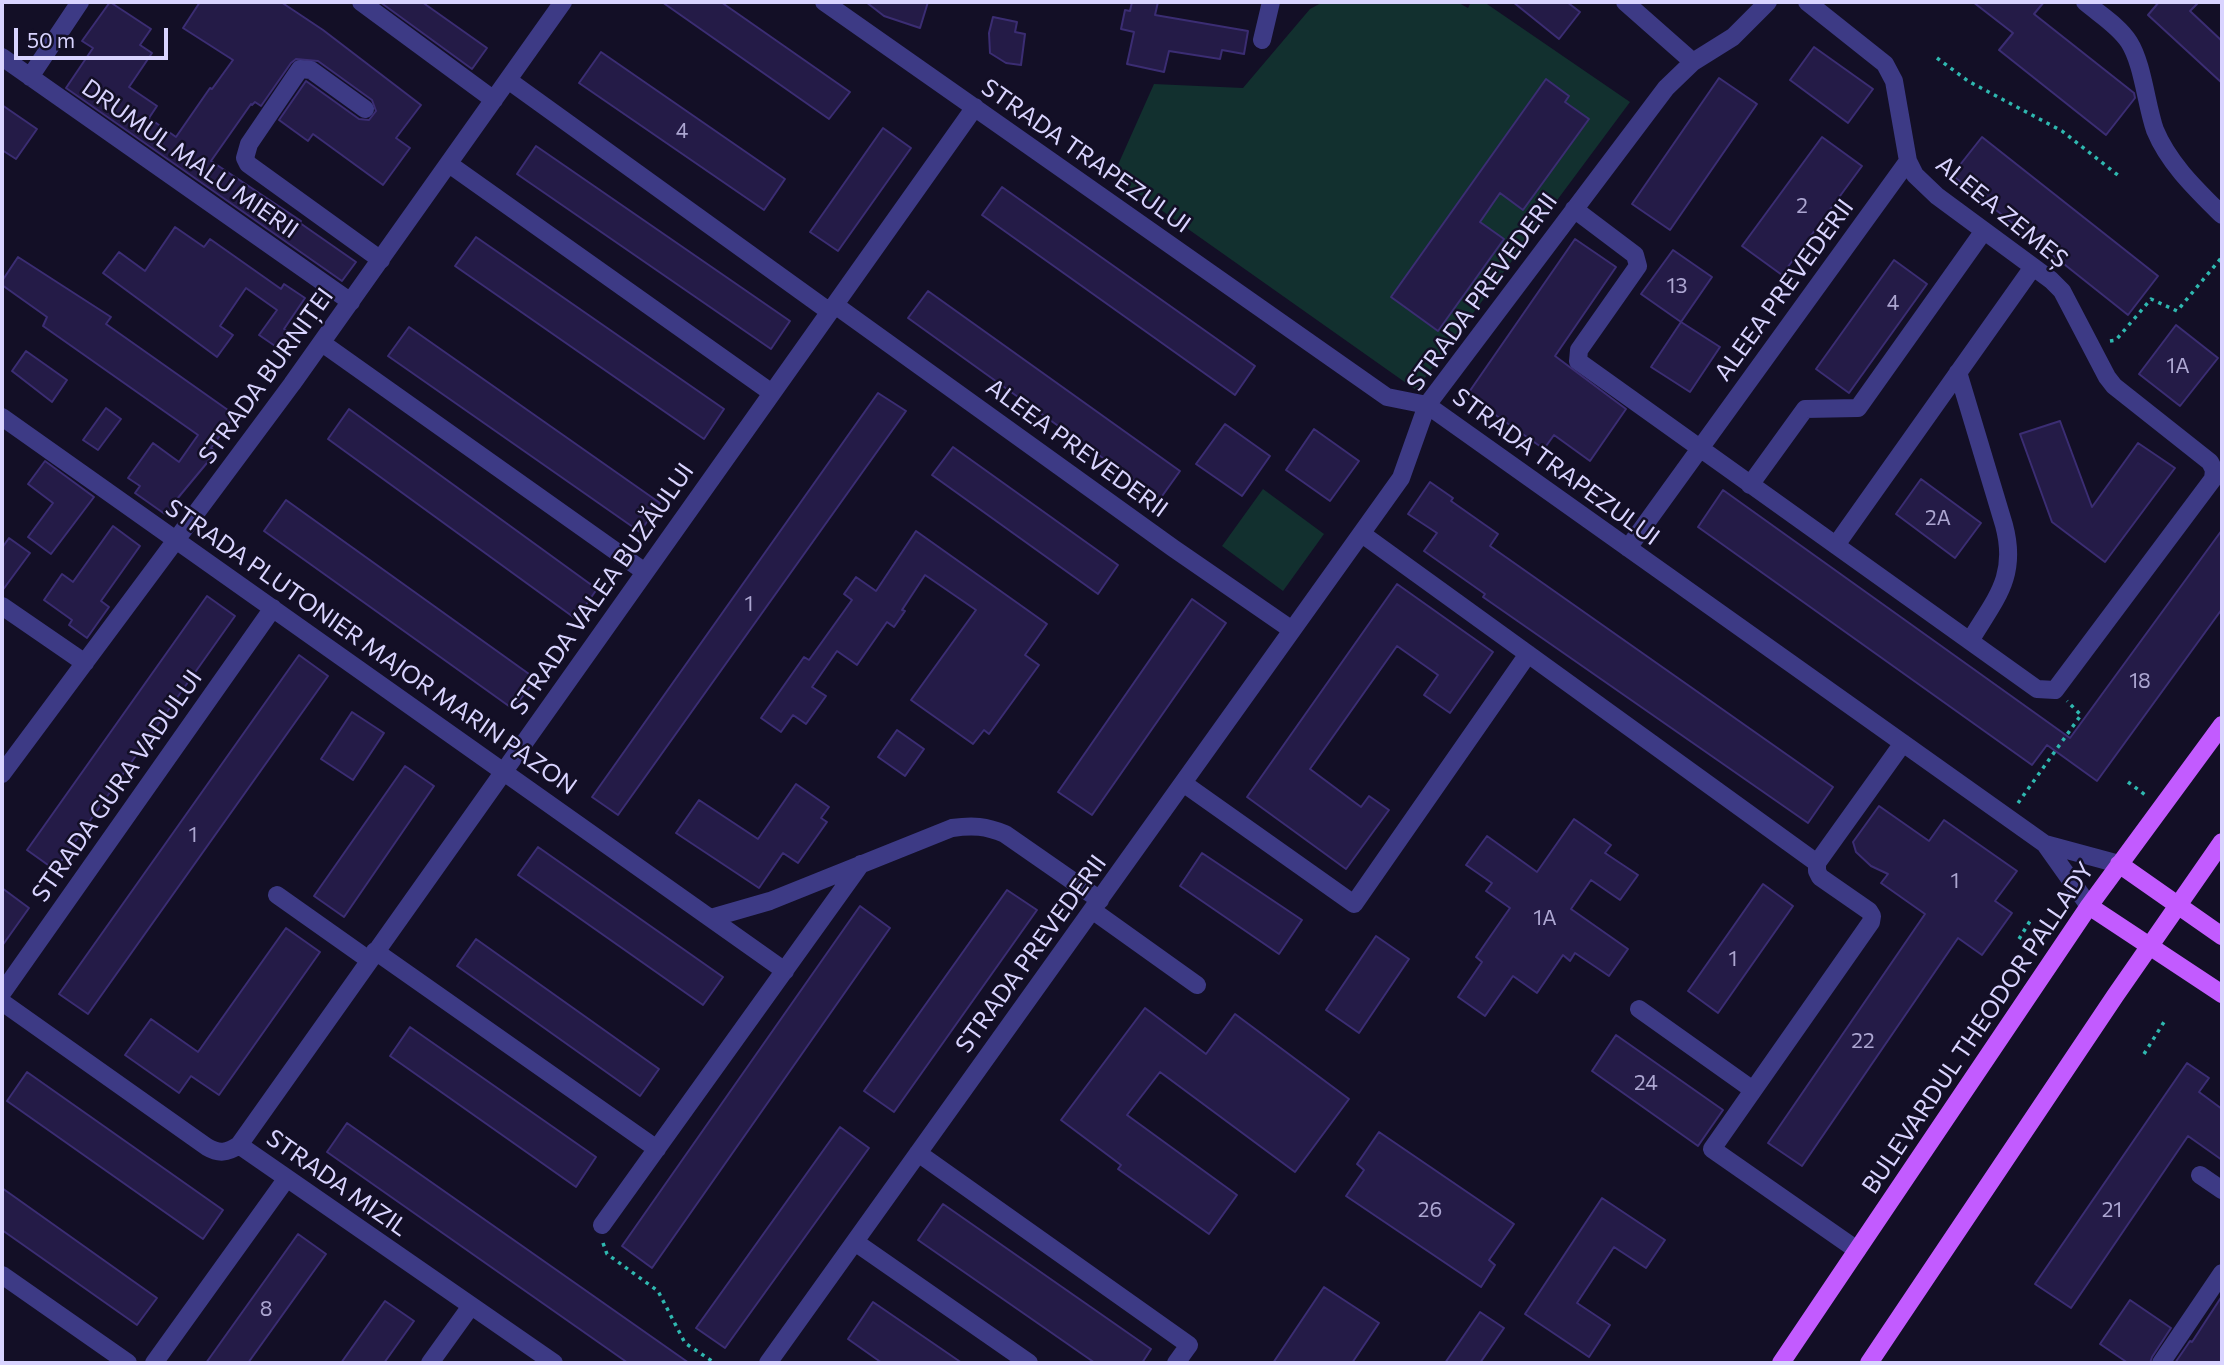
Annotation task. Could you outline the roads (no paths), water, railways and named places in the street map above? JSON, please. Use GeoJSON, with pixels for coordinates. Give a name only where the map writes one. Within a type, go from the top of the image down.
{"type":"FeatureCollection","features":[{"type":"Feature","properties":{"kind":"main road","name":"BULEVARDUL THEODOR PALLADY"},"geometry":{"type":"LineString","coordinates":[[1781,1363],[2089,906],[2222,725]]}},
{"type":"Feature","properties":{"kind":"main road"},"geometry":{"type":"LineString","coordinates":[[1869,1363],[2176,905],[2222,842]]}},
{"type":"Feature","properties":{"kind":"main road"},"geometry":{"type":"LineString","coordinates":[[2119,864],[2222,936]]}},
{"type":"Feature","properties":{"kind":"main road"},"geometry":{"type":"LineString","coordinates":[[2089,906],[2222,994]]}},
{"type":"Feature","properties":{"kind":"street"},"geometry":{"type":"LineString","coordinates":[[30,77],[80,2]]}},
{"type":"Feature","properties":{"kind":"street"},"geometry":{"type":"LineString","coordinates":[[360,2],[494,100]]}},
{"type":"Feature","properties":{"kind":"street","name":"STRADA BURNIȚEI"},"geometry":{"type":"LineString","coordinates":[[2,774],[322,343],[563,2]]}},
{"type":"Feature","properties":{"kind":"street","name":"STRADA TRAPEZULUI"},"geometry":{"type":"LineString","coordinates":[[824,2],[1387,397],[1427,405],[2045,844],[2089,906]]}},
{"type":"Feature","properties":{"kind":"street"},"geometry":{"type":"LineString","coordinates":[[1262,40],[1271,2]]}},
{"type":"Feature","properties":{"kind":"street"},"geometry":{"type":"LineString","coordinates":[[1625,2],[1693,62]]}},
{"type":"Feature","properties":{"kind":"street","name":"STRADA PREVEDERII"},"geometry":{"type":"LineString","coordinates":[[768,1363],[1362,534],[1405,470],[1427,405],[1650,107],[1678,75],[1693,62],[1733,37],[1768,2]]}},
{"type":"Feature","properties":{"kind":"street","name":"ALEEA ZEMEȘ"},"geometry":{"type":"LineString","coordinates":[[1807,2],[1885,64],[1890,71],[1908,161],[1924,185],[2062,291],[2107,377],[2122,394],[2210,462],[2214,470],[2213,479],[2055,690],[2037,689],[1969,641]]}},
{"type":"Feature","properties":{"kind":"street"},"geometry":{"type":"LineString","coordinates":[[2085,2],[2129,41],[2156,131],[2170,158],[2222,215]]}},
{"type":"Feature","properties":{"kind":"street","name":"DRUMUL MALU MIERII"},"geometry":{"type":"LineString","coordinates":[[2,57],[351,302]]}},
{"type":"Feature","properties":{"kind":"street"},"geometry":{"type":"LineString","coordinates":[[365,109],[311,70],[300,69],[248,144],[245,158],[248,164],[380,260]]}},
{"type":"Feature","properties":{"kind":"street","name":"ALEEA PREVEDERII"},"geometry":{"type":"LineString","coordinates":[[508,80],[1292,630]]}},
{"type":"Feature","properties":{"kind":"street","name":"STRADA VALEA BUZĂULUI"},"geometry":{"type":"LineString","coordinates":[[239,1145],[975,107]]}},
{"type":"Feature","properties":{"kind":"street","name":"ALEEA PREVEDERII"},"geometry":{"type":"LineString","coordinates":[[1628,548],[1908,161]]}},
{"type":"Feature","properties":{"kind":"street"},"geometry":{"type":"LineString","coordinates":[[449,164],[772,393]]}},
{"type":"Feature","properties":{"kind":"street"},"geometry":{"type":"LineString","coordinates":[[1574,209],[1635,256],[1638,266],[1579,350],[1578,362],[1969,641],[2002,586],[2009,552],[2004,525],[1958,372]]}},
{"type":"Feature","properties":{"kind":"street"},"geometry":{"type":"LineString","coordinates":[[1750,485],[1805,409],[1858,408],[1983,232]]}},
{"type":"Feature","properties":{"kind":"street"},"geometry":{"type":"LineString","coordinates":[[1836,545],[2033,267]]}},
{"type":"Feature","properties":{"kind":"street"},"geometry":{"type":"LineString","coordinates":[[322,343],[645,572]]}},
{"type":"Feature","properties":{"kind":"street","name":"STRADA PLUTONIER MAJOR MARIN PAZON"},"geometry":{"type":"LineString","coordinates":[[2,416],[785,971]]}},
{"type":"Feature","properties":{"kind":"street"},"geometry":{"type":"LineString","coordinates":[[1362,534],[1817,863]]}},
{"type":"Feature","properties":{"kind":"street"},"geometry":{"type":"LineString","coordinates":[[2,606],[85,663]]}},
{"type":"Feature","properties":{"kind":"street","name":"STRADA GURA VADULUI"},"geometry":{"type":"LineString","coordinates":[[2,993],[273,607]]}},
{"type":"Feature","properties":{"kind":"street"},"geometry":{"type":"LineString","coordinates":[[1183,783],[1353,904],[1528,654]]}},
{"type":"Feature","properties":{"kind":"street"},"geometry":{"type":"LineString","coordinates":[[1857,1250],[1712,1149],[1871,922],[1869,911],[1820,877],[1816,871],[1817,863],[1903,743]]}},
{"type":"Feature","properties":{"kind":"street"},"geometry":{"type":"LineString","coordinates":[[711,918],[770,901],[952,828],[973,825],[988,827],[1005,834],[1197,985]]}},
{"type":"Feature","properties":{"kind":"street","name":"STRADA TRAPEZULUI"},"geometry":{"type":"LineString","coordinates":[[2045,844],[2119,864]]}},
{"type":"Feature","properties":{"kind":"street"},"geometry":{"type":"LineString","coordinates":[[602,1225],[861,864]]}},
{"type":"Feature","properties":{"kind":"street"},"geometry":{"type":"LineString","coordinates":[[277,895],[657,1149]]}},
{"type":"Feature","properties":{"kind":"street","name":"STRADA MIZIL"},"geometry":{"type":"LineString","coordinates":[[2,1002],[206,1147],[222,1152],[239,1145],[554,1363]]}},
{"type":"Feature","properties":{"kind":"street"},"geometry":{"type":"LineString","coordinates":[[1639,1009],[1753,1090]]}},
{"type":"Feature","properties":{"kind":"street"},"geometry":{"type":"LineString","coordinates":[[918,1153],[1189,1345],[1176,1363]]}},
{"type":"Feature","properties":{"kind":"street"},"geometry":{"type":"LineString","coordinates":[[2200,1175],[2222,1190]]}},
{"type":"Feature","properties":{"kind":"street"},"geometry":{"type":"LineString","coordinates":[[154,1363],[287,1178]]}},
{"type":"Feature","properties":{"kind":"street"},"geometry":{"type":"LineString","coordinates":[[855,1242],[1028,1363]]}},
{"type":"Feature","properties":{"kind":"street"},"geometry":{"type":"LineString","coordinates":[[2161,1363],[2222,1273]]}},
{"type":"Feature","properties":{"kind":"street"},"geometry":{"type":"LineString","coordinates":[[2,1275],[128,1363]]}},
{"type":"Feature","properties":{"kind":"street"},"geometry":{"type":"LineString","coordinates":[[430,1363],[471,1306]]}}]}
